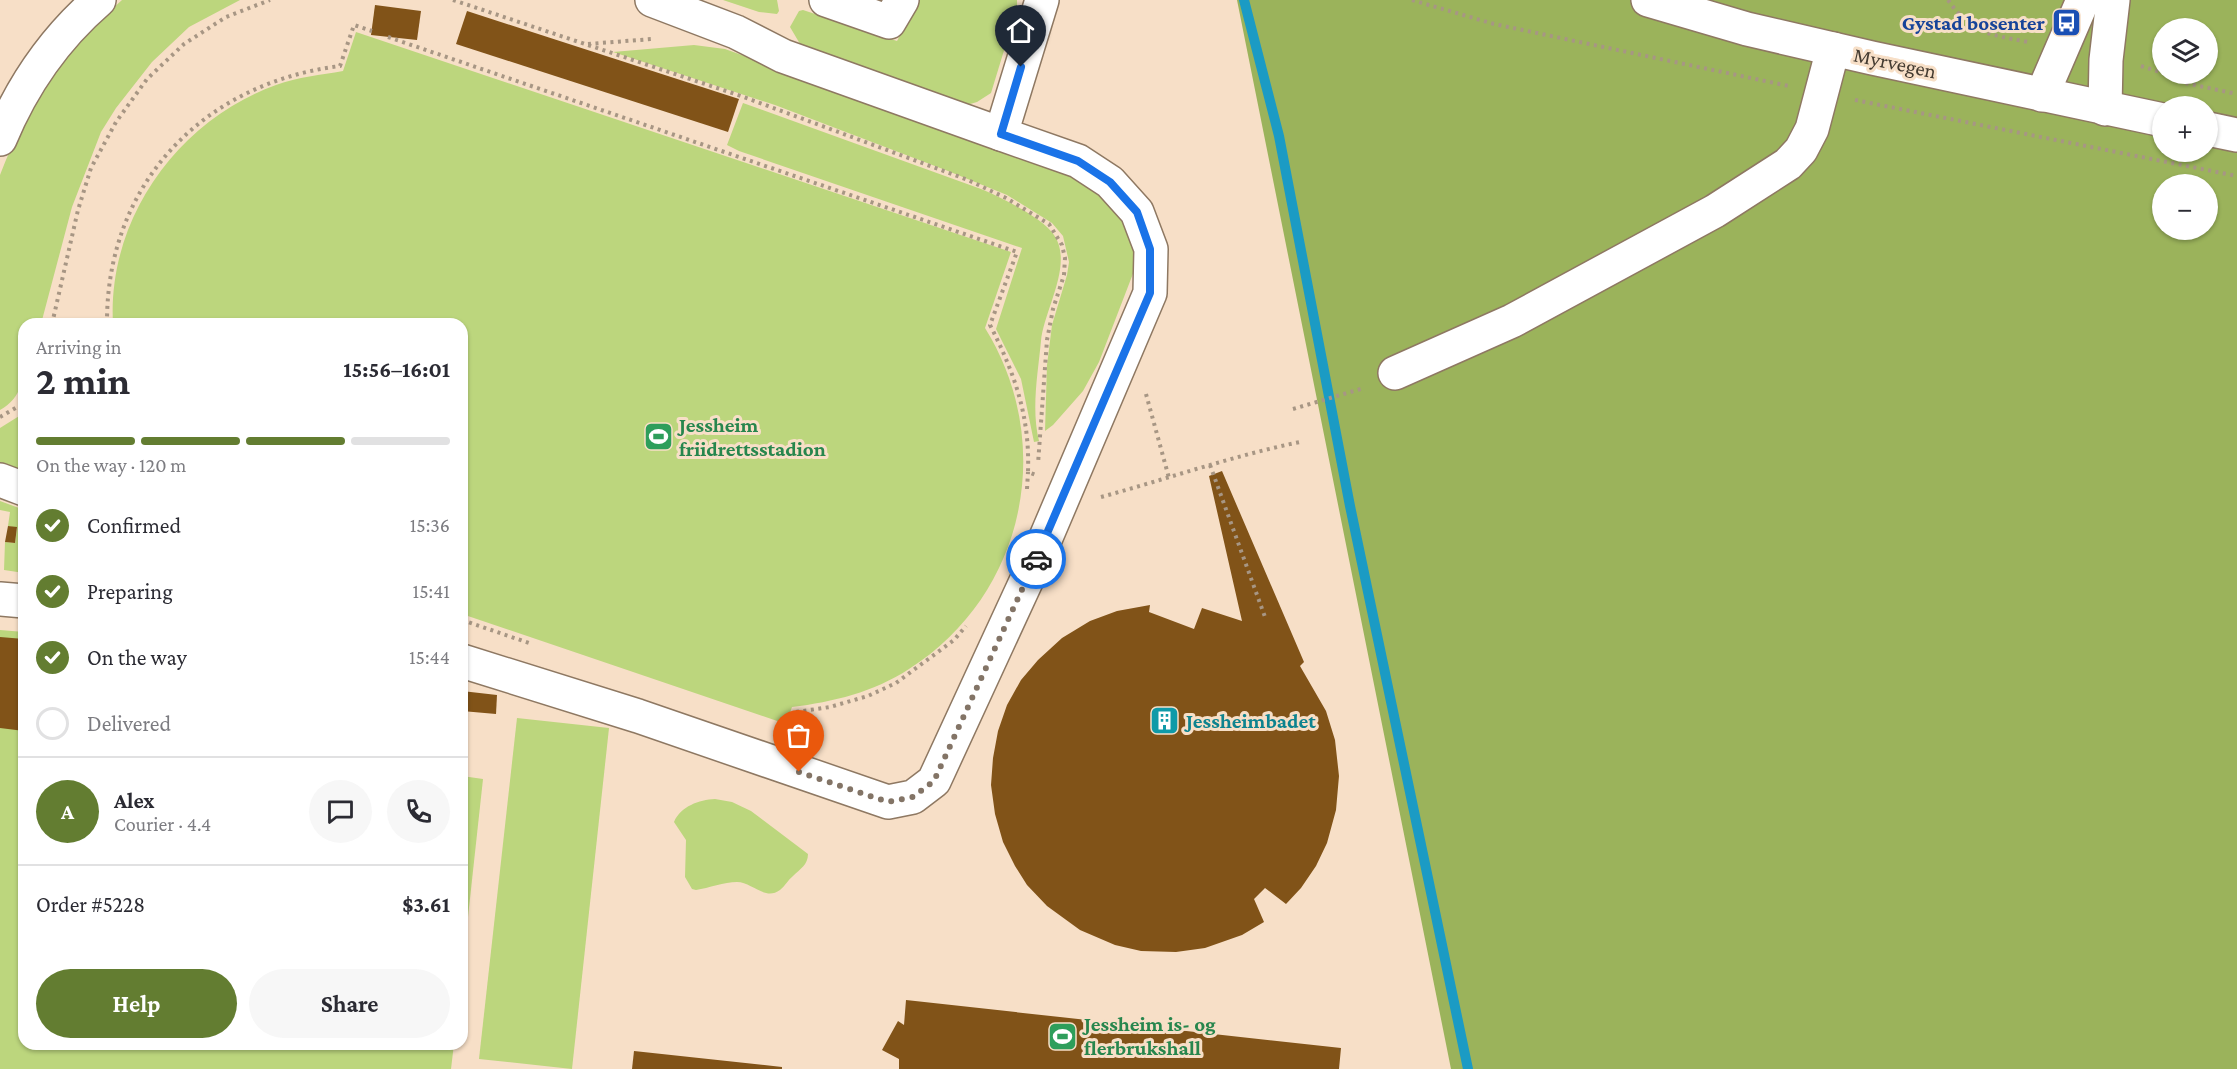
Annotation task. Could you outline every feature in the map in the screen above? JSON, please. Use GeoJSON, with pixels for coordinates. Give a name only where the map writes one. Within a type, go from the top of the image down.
{"type":"FeatureCollection","features":[{"type":"Feature","properties":{"kind":"street"},"geometry":{"type":"LineString","coordinates":[[0,139],[12,111],[47,53],[99,0]]}},
{"type":"Feature","properties":{"kind":"street"},"geometry":{"type":"LineString","coordinates":[[468,663],[638,716],[888,802],[913,797],[934,781],[1041,549],[1056,509],[1150,293],[1150,249],[1137,212],[1110,182],[1078,161],[783,56],[736,32],[652,0]]}},
{"type":"Feature","properties":{"kind":"street"},"geometry":{"type":"LineString","coordinates":[[826,0],[889,22],[902,0]]}},
{"type":"Feature","properties":{"kind":"street"},"geometry":{"type":"LineString","coordinates":[[1001,134],[1042,0]]}},
{"type":"Feature","properties":{"kind":"street","name":"Myrvegen"},"geometry":{"type":"LineString","coordinates":[[1648,0],[1747,29],[2152,118]]}},
{"type":"Feature","properties":{"kind":"street"},"geometry":{"type":"LineString","coordinates":[[2042,95],[2083,0]]}},
{"type":"Feature","properties":{"kind":"street"},"geometry":{"type":"LineString","coordinates":[[2105,109],[2106,60],[2113,0]]}},
{"type":"Feature","properties":{"kind":"street"},"geometry":{"type":"LineString","coordinates":[[1395,373],[1512,321],[1715,211],[1788,164],[1801,150],[1812,129],[1833,49]]}},
{"type":"Feature","properties":{"kind":"street"},"geometry":{"type":"LineString","coordinates":[[2218,131],[2237,135]]}},
{"type":"Feature","properties":{"kind":"street"},"geometry":{"type":"LineString","coordinates":[[0,480],[18,487]]}},
{"type":"Feature","properties":{"kind":"street"},"geometry":{"type":"LineString","coordinates":[[0,598],[18,600]]}},
{"type":"Feature","properties":{"kind":"path"},"geometry":{"type":"LineString","coordinates":[[53,318],[78,210],[91,168],[116,122],[147,79],[184,44],[226,17],[270,0]]}},
{"type":"Feature","properties":{"kind":"path"},"geometry":{"type":"LineString","coordinates":[[453,0],[741,96],[968,180],[1006,198],[1049,224],[1062,245],[1065,258],[1064,275],[1053,309],[1047,340],[1037,475],[1028,472]]}},
{"type":"Feature","properties":{"kind":"path"},"geometry":{"type":"LineString","coordinates":[[108,318],[111,276],[125,223],[136,199],[171,149],[198,123],[239,96],[261,85],[315,69],[340,66],[354,26],[372,31]]}},
{"type":"Feature","properties":{"kind":"path"},"geometry":{"type":"LineString","coordinates":[[388,37],[1017,252],[990,325],[1009,361],[1024,409],[1028,472],[1026,494]]}},
{"type":"Feature","properties":{"kind":"path"},"geometry":{"type":"LineString","coordinates":[[2190,84],[2237,93]]}},
{"type":"Feature","properties":{"kind":"path"},"geometry":{"type":"LineString","coordinates":[[1293,409],[1362,388],[1395,373]]}},
{"type":"Feature","properties":{"kind":"path"},"geometry":{"type":"LineString","coordinates":[[1145,392],[1169,478]]}},
{"type":"Feature","properties":{"kind":"path"},"geometry":{"type":"LineString","coordinates":[[0,417],[18,406]]}},
{"type":"Feature","properties":{"kind":"path"},"geometry":{"type":"LineString","coordinates":[[1056,509],[1256,451],[1300,442]]}},
{"type":"Feature","properties":{"kind":"path"},"geometry":{"type":"LineString","coordinates":[[1210,465],[1265,617]]}},
{"type":"Feature","properties":{"kind":"path"},"geometry":{"type":"LineString","coordinates":[[777,764],[796,712],[868,696],[896,683],[954,640],[967,624]]}},
{"type":"Feature","properties":{"kind":"green space"},"geometry":{"type":"Polygon","coordinates":[[[122,0],[240,0],[189,27],[152,62],[116,108],[101,132],[72,207],[43,318],[18,318],[18,392],[10,403],[0,410],[0,175],[11,147],[40,95],[63,60],[122,0]]]}},
{"type":"Feature","properties":{"kind":"green space"},"geometry":{"type":"Polygon","coordinates":[[[723,0],[777,0],[779,11],[777,14],[759,12],[723,0]]]}},
{"type":"Feature","properties":{"kind":"green space"},"geometry":{"type":"Polygon","coordinates":[[[919,0],[1017,0],[1017,8],[991,93],[977,102],[960,107],[803,49],[790,27],[799,11],[803,10],[897,41],[919,0]]]}},
{"type":"Feature","properties":{"kind":"green space"},"geometry":{"type":"Polygon","coordinates":[[[1237,0],[2237,0],[2237,1069],[1451,1069],[1237,0]]]}},
{"type":"Feature","properties":{"kind":"green space"},"geometry":{"type":"Polygon","coordinates":[[[356,32],[1011,252],[985,328],[1007,373],[1020,420],[1023,467],[1017,514],[1003,559],[980,601],[949,638],[909,669],[882,684],[838,699],[792,707],[786,724],[468,616],[468,318],[113,318],[114,285],[122,247],[136,211],[156,178],[180,148],[208,122],[241,101],[284,82],[343,71],[356,32]]]}},
{"type":"Feature","properties":{"kind":"green space"},"geometry":{"type":"Polygon","coordinates":[[[694,45],[725,49],[1085,179],[1127,221],[1135,251],[1134,271],[1099,362],[1083,391],[1053,425],[1045,431],[1047,365],[1052,325],[1069,262],[1063,236],[1052,223],[1007,195],[948,171],[775,105],[613,52],[694,45]]]}},
{"type":"Feature","properties":{"kind":"green space"},"geometry":{"type":"Polygon","coordinates":[[[743,103],[981,189],[1020,208],[1048,228],[1054,235],[1061,259],[1041,341],[1035,404],[1039,441],[1034,442],[1021,379],[996,329],[1022,248],[727,145],[743,103]]]}},
{"type":"Feature","properties":{"kind":"green space"},"geometry":{"type":"Polygon","coordinates":[[[18,417],[18,476],[0,469],[0,428],[18,417]]]}},
{"type":"Feature","properties":{"kind":"green space"},"geometry":{"type":"Polygon","coordinates":[[[0,501],[18,508],[18,572],[4,570],[5,542],[15,543],[17,528],[8,526],[10,512],[0,510],[0,501]]]}},
{"type":"Feature","properties":{"kind":"green space"},"geometry":{"type":"Polygon","coordinates":[[[0,630],[18,632],[18,1050],[453,1050],[451,1069],[0,1069],[0,630]]]}},
{"type":"Feature","properties":{"kind":"green space"},"geometry":{"type":"Polygon","coordinates":[[[517,718],[609,728],[572,1069],[479,1059],[517,718]]]}},
{"type":"Feature","properties":{"kind":"green space"},"geometry":{"type":"Polygon","coordinates":[[[468,777],[483,779],[468,917],[468,777]]]}},
{"type":"Feature","properties":{"kind":"green space"},"geometry":{"type":"Polygon","coordinates":[[[715,799],[732,802],[751,811],[808,854],[803,867],[780,890],[769,893],[737,882],[692,889],[685,877],[686,840],[674,822],[681,812],[691,805],[715,799]]]}},
{"type":"Feature","properties":{"kind":"building"},"geometry":{"type":"Polygon","coordinates":[[[375,5],[421,11],[417,40],[371,35],[375,5]]]}},
{"type":"Feature","properties":{"kind":"building"},"geometry":{"type":"Polygon","coordinates":[[[467,11],[739,99],[728,132],[456,44],[467,11]]]}},
{"type":"Feature","properties":{"kind":"building","name":"Jessheimbadet"},"geometry":{"type":"Polygon","coordinates":[[[1222,471],[1304,662],[1300,666],[1326,711],[1335,740],[1339,776],[1336,810],[1327,843],[1316,866],[1301,888],[1286,904],[1265,888],[1254,899],[1264,922],[1242,935],[1205,948],[1176,952],[1141,951],[1115,945],[1080,930],[1047,906],[1027,885],[1003,842],[995,814],[991,785],[993,758],[998,731],[1007,705],[1021,680],[1038,660],[1062,638],[1090,621],[1117,611],[1150,605],[1149,612],[1194,629],[1202,608],[1242,621],[1209,476],[1222,471]]]}},
{"type":"Feature","properties":{"kind":"building"},"geometry":{"type":"Polygon","coordinates":[[[8,526],[17,527],[15,543],[5,542],[8,526]]]}},
{"type":"Feature","properties":{"kind":"building"},"geometry":{"type":"Polygon","coordinates":[[[0,637],[18,638],[18,730],[0,728],[0,637]]]}},
{"type":"Feature","properties":{"kind":"building"},"geometry":{"type":"Polygon","coordinates":[[[468,692],[497,695],[496,714],[468,712],[468,692]]]}},
{"type":"Feature","properties":{"kind":"building","name":"Jessheim is- og flerbrukshall"},"geometry":{"type":"Polygon","coordinates":[[[906,1000],[1341,1048],[1339,1069],[899,1069],[899,1059],[882,1050],[898,1021],[904,1025],[906,1000]]]}},
{"type":"Feature","properties":{"kind":"building"},"geometry":{"type":"Polygon","coordinates":[[[634,1051],[782,1067],[782,1069],[632,1069],[634,1051]]]}},
{"type":"Feature","properties":{"kind":"waterway"},"geometry":{"type":"LineString","coordinates":[[1244,0],[1279,136],[1350,506],[1468,1069]]}},
{"type":"Feature","properties":{"kind":"way so far"},"geometry":{"type":"LineString","coordinates":[[799,772],[888,802],[913,797],[934,781],[1036,559]]}},
{"type":"Feature","properties":{"kind":"place","name":"Gystad bosenter"},"geometry":{"type":"Point","coordinates":[2066,23]}},
{"type":"Feature","properties":{"kind":"place","name":"Jessheim friidrettsstadion"},"geometry":{"type":"Point","coordinates":[658,437]}},
{"type":"Feature","properties":{"kind":"place","name":"Jessheimbadet"},"geometry":{"type":"Point","coordinates":[1165,721]}},
{"type":"Feature","properties":{"kind":"place","name":"Jessheim is- og flerbrukshall"},"geometry":{"type":"Point","coordinates":[1063,1036]}},
{"type":"Feature","properties":{"kind":"route"},"geometry":{"type":"LineString","coordinates":[[1021,67],[1001,134],[1078,161],[1110,182],[1137,212],[1150,249],[1150,293],[1036,559]]}}]}
